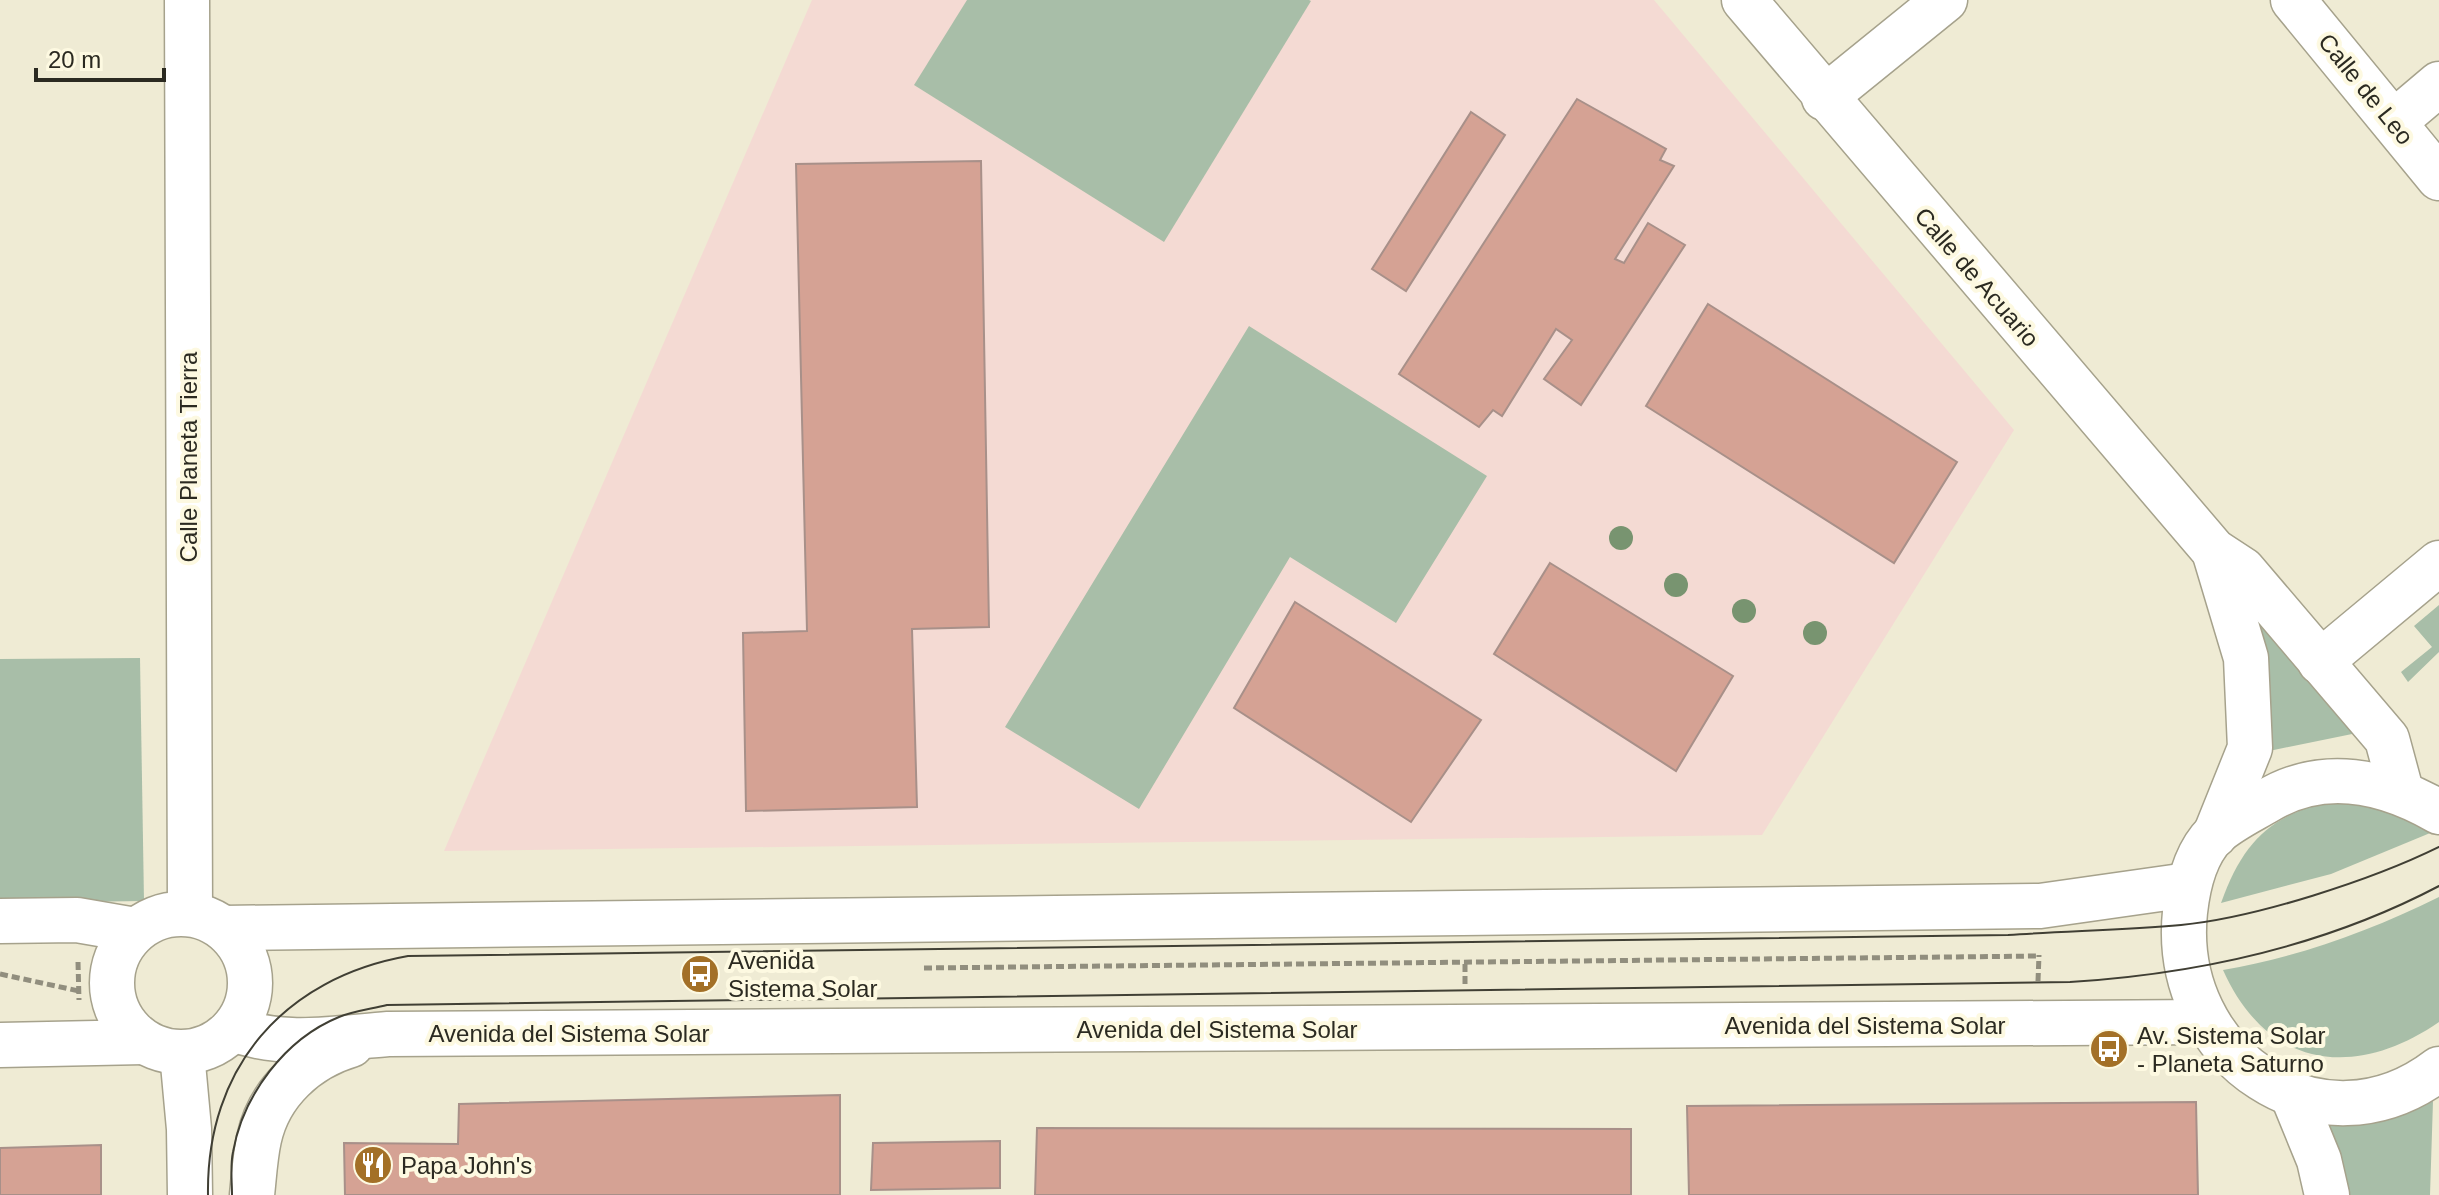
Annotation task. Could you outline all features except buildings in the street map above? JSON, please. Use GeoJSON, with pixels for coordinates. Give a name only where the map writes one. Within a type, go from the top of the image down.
{"type":"FeatureCollection","features":[{"type":"Feature","properties":{"kind":"street","name":"Calle Planeta Tierra"},"geometry":{"type":"LineString","coordinates":[[187,0],[207,921]]}},
{"type":"Feature","properties":{"kind":"street","name":"Calle de Acuario"},"geometry":{"type":"LineString","coordinates":[[1744,0],[1824,98],[2214,551],[2243,570],[2387,739],[2401,791]]}},
{"type":"Feature","properties":{"kind":"street"},"geometry":{"type":"LineString","coordinates":[[1824,98],[1945,0]]}},
{"type":"Feature","properties":{"kind":"street","name":"Calle de Leo"},"geometry":{"type":"LineString","coordinates":[[2293,0],[2439,178]]}},
{"type":"Feature","properties":{"kind":"street"},"geometry":{"type":"LineString","coordinates":[[2394,122],[2439,84]]}},
{"type":"Feature","properties":{"kind":"street","name":"Calle de Acuario"},"geometry":{"type":"LineString","coordinates":[[2188,885],[2215,835],[2250,748],[2246,658],[2214,551]]}},
{"type":"Feature","properties":{"kind":"street"},"geometry":{"type":"LineString","coordinates":[[2320,662],[2439,563]]}},
{"type":"Feature","properties":{"kind":"street"},"geometry":{"type":"LineString","coordinates":[[2215,835],[2278,794],[2318,782],[2361,781],[2401,791],[2439,812]]}},
{"type":"Feature","properties":{"kind":"street"},"geometry":{"type":"LineString","coordinates":[[190,1195],[189,1129],[163,1047],[122,1018],[111,988],[113,966],[122,946],[135,930],[151,919],[922,919],[2040,906],[2188,885],[2183,925],[2186,970],[2204,1022],[2227,1053],[2257,1077],[2292,1094],[2336,1103],[2381,1098],[2423,1082],[2439,1069]]}},
{"type":"Feature","properties":{"kind":"street"},"geometry":{"type":"LineString","coordinates":[[0,921],[77,920],[135,930]]}},
{"type":"Feature","properties":{"kind":"street"},"geometry":{"type":"LineString","coordinates":[[0,1045],[163,1047],[218,1042],[233,1029],[245,1010],[250,988],[248,965],[239,945],[207,921]]}},
{"type":"Feature","properties":{"kind":"street","name":"Avenida del Sistema Solar"},"geometry":{"type":"LineString","coordinates":[[233,1029],[258,1039],[299,1041],[388,1034],[2204,1022]]}},
{"type":"Feature","properties":{"kind":"street"},"geometry":{"type":"LineString","coordinates":[[252,1195],[259,1138],[291,1077],[332,1050],[388,1034]]}},
{"type":"Feature","properties":{"kind":"street"},"geometry":{"type":"LineString","coordinates":[[2292,1094],[2319,1160],[2327,1195]]}},
{"type":"Feature","properties":{"kind":"path"},"geometry":{"type":"LineString","coordinates":[[2036,1025],[2040,906]]}},
{"type":"Feature","properties":{"kind":"path"},"geometry":{"type":"LineString","coordinates":[[1465,913],[1465,1027]]}},
{"type":"Feature","properties":{"kind":"path"},"geometry":{"type":"LineString","coordinates":[[922,919],[927,1031]]}},
{"type":"Feature","properties":{"kind":"path"},"geometry":{"type":"LineString","coordinates":[[77,920],[81,1045]]}},
{"type":"Feature","properties":{"kind":"path"},"geometry":{"type":"LineString","coordinates":[[924,968],[2039,956]]}},
{"type":"Feature","properties":{"kind":"path"},"geometry":{"type":"LineString","coordinates":[[0,974],[79,991]]}},
{"type":"Feature","properties":{"kind":"shaded area"},"geometry":{"type":"Polygon","coordinates":[[[812,0],[1654,0],[2014,430],[1762,835],[444,851],[812,0]]]}},
{"type":"Feature","properties":{"kind":"green space"},"geometry":{"type":"Polygon","coordinates":[[[967,0],[1311,1],[1164,242],[914,85],[967,0]]]}},
{"type":"Feature","properties":{"kind":"green space"},"geometry":{"type":"Polygon","coordinates":[[[1249,326],[1487,476],[1396,623],[1290,557],[1139,809],[1005,727],[1249,326]]]}},
{"type":"Feature","properties":{"kind":"green space"},"geometry":{"type":"Polygon","coordinates":[[[2242,592],[2357,733],[2269,751],[2242,592]]]}},
{"type":"Feature","properties":{"kind":"green space"},"geometry":{"type":"Polygon","coordinates":[[[2439,605],[2439,652],[2408,682],[2401,672],[2432,647],[2414,626],[2439,605]]]}},
{"type":"Feature","properties":{"kind":"green space"},"geometry":{"type":"Polygon","coordinates":[[[140,658],[144,901],[0,903],[0,659],[140,658]]]}},
{"type":"Feature","properties":{"kind":"green space"},"geometry":{"type":"Polygon","coordinates":[[[2343,799],[2375,801],[2435,831],[2331,874],[2221,903],[2240,861],[2265,831],[2298,811],[2343,799]]]}},
{"type":"Feature","properties":{"kind":"green space"},"geometry":{"type":"Polygon","coordinates":[[[2439,897],[2439,1022],[2407,1040],[2376,1052],[2345,1057],[2316,1055],[2289,1045],[2264,1028],[2241,1003],[2223,970],[2279,958],[2334,941],[2439,897]]]}},
{"type":"Feature","properties":{"kind":"green space"},"geometry":{"type":"Polygon","coordinates":[[[2433,1101],[2430,1195],[2347,1195],[2321,1125],[2378,1120],[2433,1101]]]}},
{"type":"Feature","properties":{"kind":"tram line"},"geometry":{"type":"LineString","coordinates":[[208,1195],[211,1149],[221,1107],[238,1069],[261,1036],[290,1008],[324,985],[364,967],[408,956],[2008,935],[2211,921],[2313,896],[2439,847]]}},
{"type":"Feature","properties":{"kind":"tram line"},"geometry":{"type":"LineString","coordinates":[[232,1195],[232,1157],[238,1131],[246,1110],[270,1071],[284,1054],[319,1027],[345,1015],[387,1005],[2070,982],[2165,972],[2259,954],[2351,925],[2439,886]]}},
{"type":"Feature","properties":{"kind":"place","name":"Avenida Sistema Solar"},"geometry":{"type":"Point","coordinates":[700,974]}},
{"type":"Feature","properties":{"kind":"place","name":"Av. Sistema Solar - Planeta Saturno"},"geometry":{"type":"Point","coordinates":[2109,1049]}},
{"type":"Feature","properties":{"kind":"place","name":"Papa John's"},"geometry":{"type":"Point","coordinates":[373,1165]}}]}
